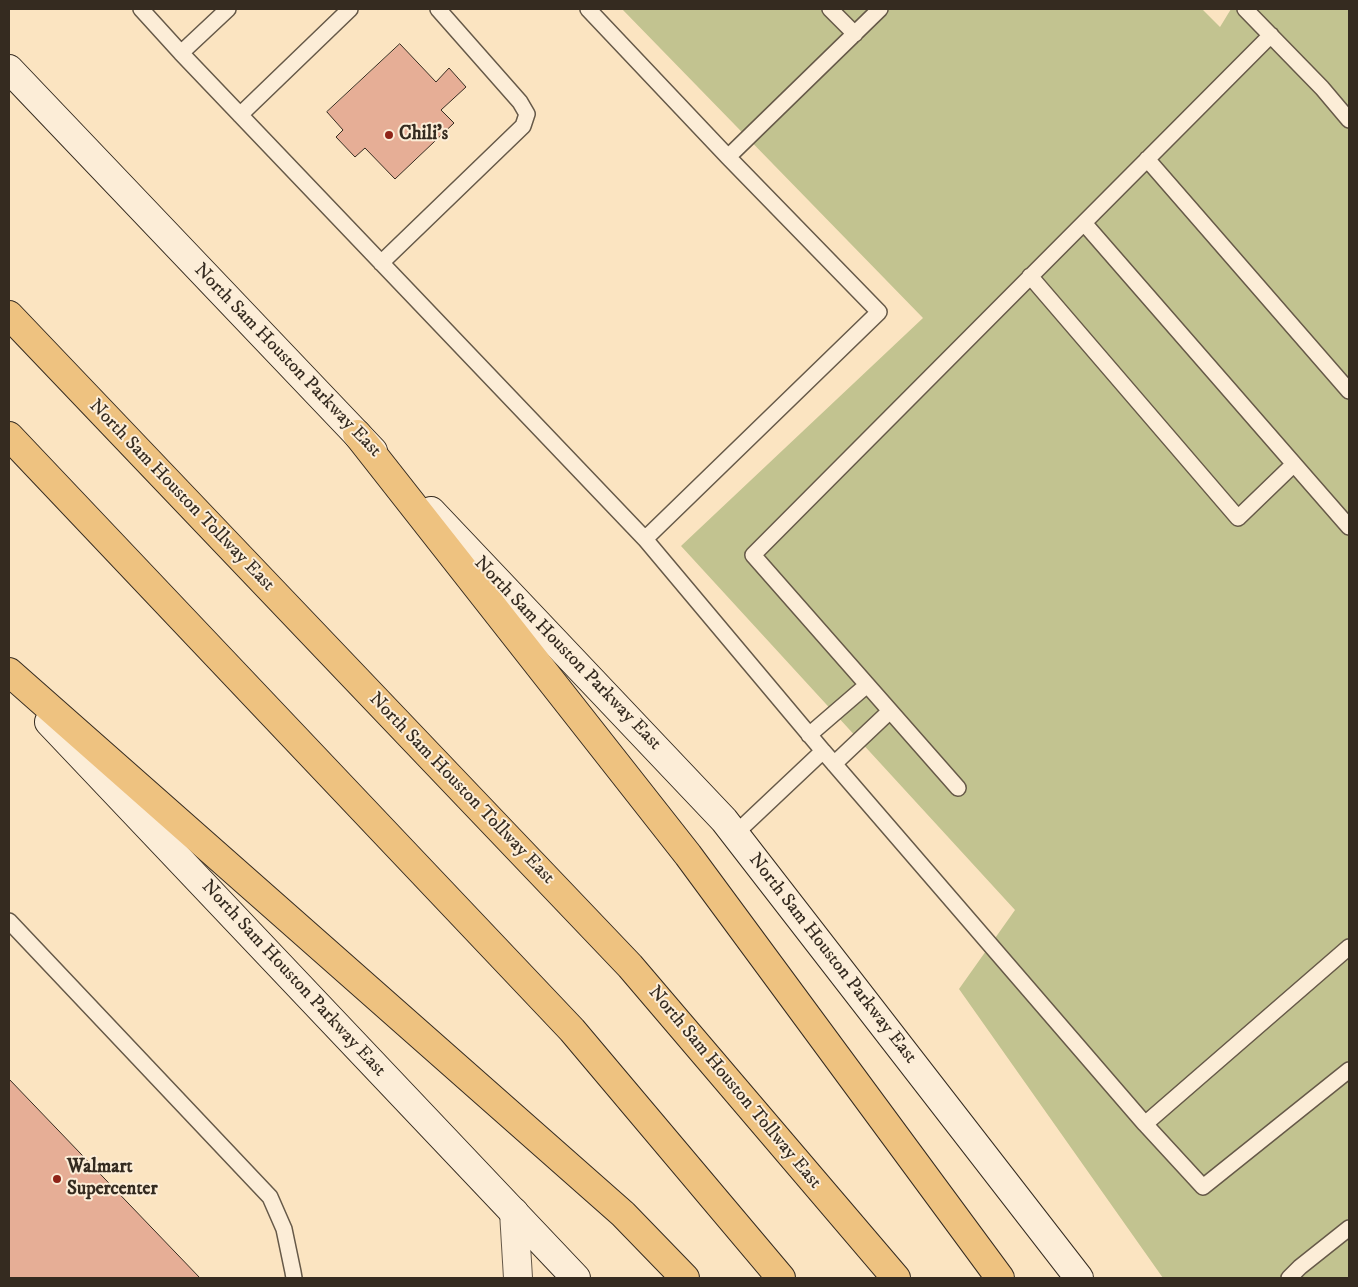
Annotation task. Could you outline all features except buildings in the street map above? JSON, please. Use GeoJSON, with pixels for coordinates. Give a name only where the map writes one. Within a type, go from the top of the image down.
{"type":"FeatureCollection","features":[{"type":"Feature","properties":{"kind":"highway","name":"North Sam Houston Tollway East"},"geometry":{"type":"LineString","coordinates":[[9,315],[630,966],[896,1278]]}},
{"type":"Feature","properties":{"kind":"highway"},"geometry":{"type":"LineString","coordinates":[[357,434],[688,855],[1000,1278]]}},
{"type":"Feature","properties":{"kind":"highway"},"geometry":{"type":"LineString","coordinates":[[9,436],[572,1030],[781,1278]]}},
{"type":"Feature","properties":{"kind":"highway"},"geometry":{"type":"LineString","coordinates":[[12,682],[624,1214],[685,1278]]}},
{"type":"Feature","properties":{"kind":"main road","name":"North Sam Houston Parkway East"},"geometry":{"type":"LineString","coordinates":[[9,69],[724,820],[1079,1278]]}},
{"type":"Feature","properties":{"kind":"main road","name":"North Sam Houston Parkway East"},"geometry":{"type":"LineString","coordinates":[[12,682],[576,1278]]}},
{"type":"Feature","properties":{"kind":"main road"},"geometry":{"type":"LineString","coordinates":[[514,1212],[518,1278]]}},
{"type":"Feature","properties":{"kind":"lane"},"geometry":{"type":"LineString","coordinates":[[141,9],[645,538],[809,735],[1145,1124],[1203,1187],[1349,1070]]}},
{"type":"Feature","properties":{"kind":"lane"},"geometry":{"type":"LineString","coordinates":[[181,53],[228,9]]}},
{"type":"Feature","properties":{"kind":"lane"},"geometry":{"type":"LineString","coordinates":[[240,115],[350,9]]}},
{"type":"Feature","properties":{"kind":"lane"},"geometry":{"type":"LineString","coordinates":[[381,263],[523,126],[527,114],[520,102],[438,9]]}},
{"type":"Feature","properties":{"kind":"lane"},"geometry":{"type":"LineString","coordinates":[[588,9],[728,157],[879,312],[645,538]]}},
{"type":"Feature","properties":{"kind":"lane"},"geometry":{"type":"LineString","coordinates":[[830,9],[855,34]]}},
{"type":"Feature","properties":{"kind":"lane"},"geometry":{"type":"LineString","coordinates":[[728,157],[880,9]]}},
{"type":"Feature","properties":{"kind":"lane"},"geometry":{"type":"LineString","coordinates":[[1245,9],[1322,88],[1349,120]]}},
{"type":"Feature","properties":{"kind":"lane"},"geometry":{"type":"LineString","coordinates":[[958,788],[753,555],[1271,35]]}},
{"type":"Feature","properties":{"kind":"lane"},"geometry":{"type":"LineString","coordinates":[[1147,159],[1349,392]]}},
{"type":"Feature","properties":{"kind":"lane"},"geometry":{"type":"LineString","coordinates":[[1084,223],[1349,527]]}},
{"type":"Feature","properties":{"kind":"lane"},"geometry":{"type":"LineString","coordinates":[[1030,276],[1238,518],[1294,464]]}},
{"type":"Feature","properties":{"kind":"lane"},"geometry":{"type":"LineString","coordinates":[[809,735],[866,684]]}},
{"type":"Feature","properties":{"kind":"lane"},"geometry":{"type":"LineString","coordinates":[[834,764],[890,711]]}},
{"type":"Feature","properties":{"kind":"lane"},"geometry":{"type":"LineString","coordinates":[[736,834],[823,751]]}},
{"type":"Feature","properties":{"kind":"lane"},"geometry":{"type":"LineString","coordinates":[[9,921],[270,1197],[284,1229],[294,1278]]}},
{"type":"Feature","properties":{"kind":"lane"},"geometry":{"type":"LineString","coordinates":[[1145,1124],[1349,948]]}},
{"type":"Feature","properties":{"kind":"lane"},"geometry":{"type":"LineString","coordinates":[[1289,1278],[1349,1228]]}},
{"type":"Feature","properties":{"kind":"green space"},"geometry":{"type":"Polygon","coordinates":[[[622,9],[1202,9],[1220,27],[1231,9],[1349,9],[1349,1278],[1163,1278],[959,989],[1015,910],[681,546],[923,318],[622,9]]]}},
{"type":"Feature","properties":{"kind":"place","name":"Chili's"},"geometry":{"type":"Point","coordinates":[389,135]}},
{"type":"Feature","properties":{"kind":"place","name":"Walmart Supercenter"},"geometry":{"type":"Point","coordinates":[57,1179]}}]}
